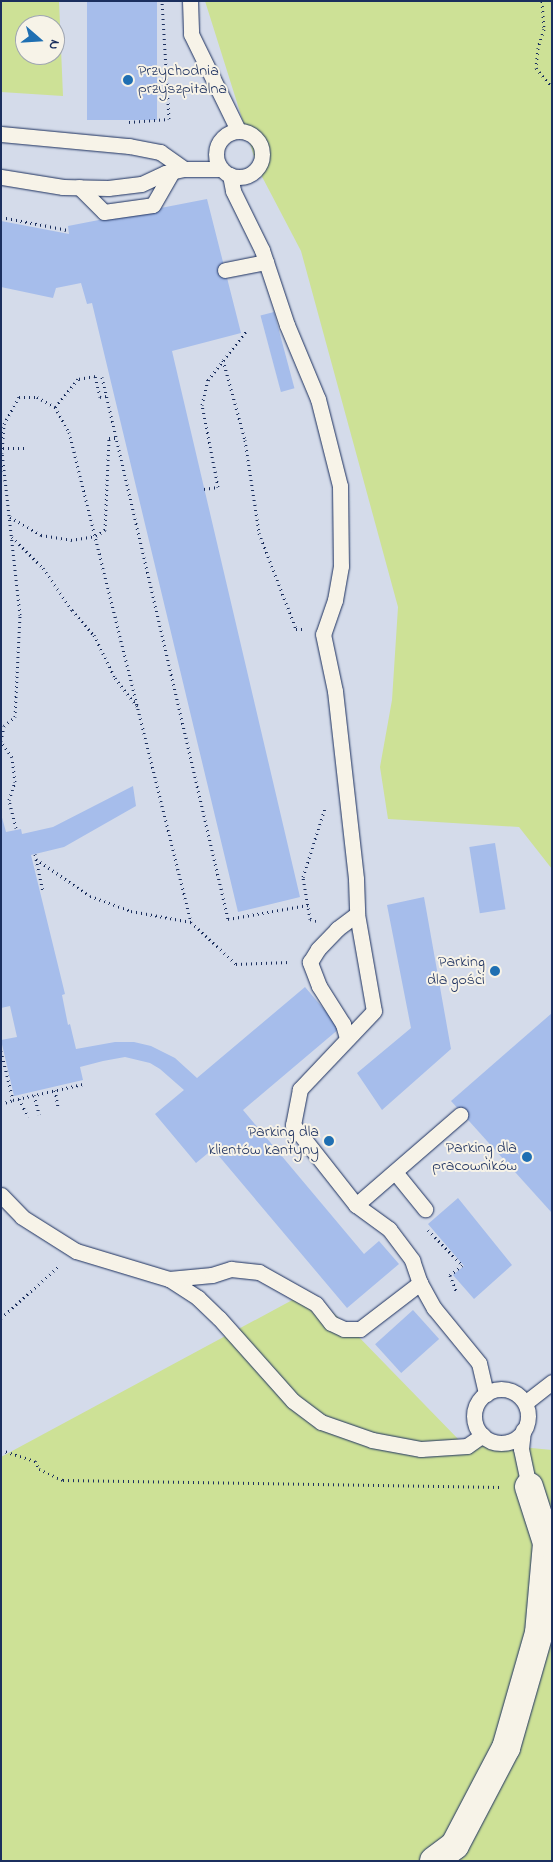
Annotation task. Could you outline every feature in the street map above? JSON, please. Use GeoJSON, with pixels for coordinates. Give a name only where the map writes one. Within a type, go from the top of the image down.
{"type":"FeatureCollection","features":[{"type":"Feature","properties":{"kind":"street"},"geometry":{"type":"LineString","coordinates":[[434,1861],[454,1844],[506,1748],[539,1633],[547,1543],[528,1482]]}},
{"type":"Feature","properties":{"kind":"lane"},"geometry":{"type":"LineString","coordinates":[[1,177],[29,183],[79,187],[141,184],[178,170],[226,172],[242,177],[258,168],[262,151],[254,136],[238,130],[191,34],[190,1]]}},
{"type":"Feature","properties":{"kind":"lane"},"geometry":{"type":"LineString","coordinates":[[238,130],[222,137],[217,145],[215,155],[226,172],[266,262],[286,324],[318,398],[340,486],[341,566],[335,600],[323,634],[338,707],[356,879],[357,914],[374,1011],[300,1089],[293,1125],[356,1205],[389,1229],[412,1260],[420,1283],[434,1308],[479,1363],[486,1394]]}},
{"type":"Feature","properties":{"kind":"lane"},"geometry":{"type":"LineString","coordinates":[[1,134],[129,146],[160,152],[178,170]]}},
{"type":"Feature","properties":{"kind":"lane"},"geometry":{"type":"LineString","coordinates":[[79,187],[104,212],[153,205],[178,170]]}},
{"type":"Feature","properties":{"kind":"lane"},"geometry":{"type":"LineString","coordinates":[[225,270],[266,262]]}},
{"type":"Feature","properties":{"kind":"lane"},"geometry":{"type":"LineString","coordinates":[[347,1038],[343,1024],[319,986],[310,962],[337,928],[357,914]]}},
{"type":"Feature","properties":{"kind":"lane"},"geometry":{"type":"LineString","coordinates":[[356,1205],[460,1115]]}},
{"type":"Feature","properties":{"kind":"lane"},"geometry":{"type":"LineString","coordinates":[[395,1172],[425,1209]]}},
{"type":"Feature","properties":{"kind":"lane"},"geometry":{"type":"LineString","coordinates":[[1,1195],[22,1217],[76,1251],[169,1279],[198,1298],[225,1324],[293,1401],[321,1422],[372,1440],[421,1449],[467,1446],[482,1435]]}},
{"type":"Feature","properties":{"kind":"lane"},"geometry":{"type":"LineString","coordinates":[[169,1279],[212,1275],[231,1270],[259,1272],[316,1304],[331,1323],[344,1329],[360,1329],[420,1283]]}},
{"type":"Feature","properties":{"kind":"lane"},"geometry":{"type":"LineString","coordinates":[[525,1403],[552,1382]]}},
{"type":"Feature","properties":{"kind":"lane"},"geometry":{"type":"LineString","coordinates":[[523,1430],[511,1441],[491,1441],[482,1435],[476,1427],[474,1417],[476,1407],[486,1394],[498,1389],[509,1390],[518,1395],[525,1403],[528,1414],[520,1450],[528,1482]]}},
{"type":"Feature","properties":{"kind":"lane"},"geometry":{"type":"LineString","coordinates":[[504,1442],[514,1451],[520,1471],[528,1482]]}},
{"type":"Feature","properties":{"kind":"path"},"geometry":{"type":"LineString","coordinates":[[129,122],[169,119],[162,1]]}},
{"type":"Feature","properties":{"kind":"path"},"geometry":{"type":"LineString","coordinates":[[542,1],[544,29],[538,48],[536,68],[552,87]]}},
{"type":"Feature","properties":{"kind":"path"},"geometry":{"type":"LineString","coordinates":[[1,217],[68,230]]}},
{"type":"Feature","properties":{"kind":"path"},"geometry":{"type":"LineString","coordinates":[[204,489],[218,487],[202,404],[208,380],[247,330]]}},
{"type":"Feature","properties":{"kind":"path"},"geometry":{"type":"LineString","coordinates":[[223,360],[245,440],[259,533],[296,629],[313,629]]}},
{"type":"Feature","properties":{"kind":"path"},"geometry":{"type":"LineString","coordinates":[[55,407],[78,379],[95,376],[100,397],[106,396]]}},
{"type":"Feature","properties":{"kind":"path"},"geometry":{"type":"LineString","coordinates":[[102,377],[228,919],[308,905]]}},
{"type":"Feature","properties":{"kind":"path"},"geometry":{"type":"LineString","coordinates":[[16,828],[9,800],[15,782],[12,757],[1,741],[4,726],[15,717],[20,616],[3,448],[4,424],[19,397],[37,396],[55,407],[69,432],[191,922]]}},
{"type":"Feature","properties":{"kind":"path"},"geometry":{"type":"LineString","coordinates":[[9,517],[41,535],[71,540],[96,536],[105,530],[109,438],[115,438]]}},
{"type":"Feature","properties":{"kind":"path"},"geometry":{"type":"LineString","coordinates":[[3,448],[25,448]]}},
{"type":"Feature","properties":{"kind":"path"},"geometry":{"type":"LineString","coordinates":[[11,537],[43,568],[72,610],[94,635],[115,678],[138,706]]}},
{"type":"Feature","properties":{"kind":"path"},"geometry":{"type":"LineString","coordinates":[[310,919],[303,876],[327,802]]}},
{"type":"Feature","properties":{"kind":"path"},"geometry":{"type":"LineString","coordinates":[[35,854],[43,891]]}},
{"type":"Feature","properties":{"kind":"path"},"geometry":{"type":"LineString","coordinates":[[36,859],[90,896],[131,911],[191,922],[236,964],[310,962]]}},
{"type":"Feature","properties":{"kind":"path"},"geometry":{"type":"LineString","coordinates":[[1,1051],[13,1100]]}},
{"type":"Feature","properties":{"kind":"path"},"geometry":{"type":"LineString","coordinates":[[1,1104],[83,1084]]}},
{"type":"Feature","properties":{"kind":"path"},"geometry":{"type":"LineString","coordinates":[[56,1090],[58,1106]]}},
{"type":"Feature","properties":{"kind":"path"},"geometry":{"type":"LineString","coordinates":[[34,1095],[39,1114]]}},
{"type":"Feature","properties":{"kind":"path"},"geometry":{"type":"LineString","coordinates":[[18,1099],[28,1118]]}},
{"type":"Feature","properties":{"kind":"path"},"geometry":{"type":"LineString","coordinates":[[426,1227],[462,1265],[450,1275],[457,1293]]}},
{"type":"Feature","properties":{"kind":"path"},"geometry":{"type":"LineString","coordinates":[[1,1318],[63,1263]]}},
{"type":"Feature","properties":{"kind":"path"},"geometry":{"type":"LineString","coordinates":[[1,1450],[35,1461],[39,1469],[63,1480],[509,1487],[528,1482]]}},
{"type":"Feature","properties":{"kind":"shaded area"},"geometry":{"type":"Polygon","coordinates":[[[1,1],[552,1],[552,1480],[1,1481],[1,1]]]}},
{"type":"Feature","properties":{"kind":"green space"},"geometry":{"type":"Polygon","coordinates":[[[1,1],[59,1],[60,15],[15,15],[15,65],[62,65],[63,96],[1,92],[1,1]]]}},
{"type":"Feature","properties":{"kind":"green space"},"geometry":{"type":"Polygon","coordinates":[[[205,1],[552,1],[552,869],[519,827],[388,819],[380,767],[392,700],[398,607],[301,251],[258,169],[205,1]]]}},
{"type":"Feature","properties":{"kind":"green space"},"geometry":{"type":"Polygon","coordinates":[[[309,1291],[352,1330],[460,1441],[552,1450],[552,1861],[1,1861],[1,1457],[309,1291]]]}},
{"type":"Feature","properties":{"kind":"building","name":"Przychodnia przyszpitalna"},"geometry":{"type":"Polygon","coordinates":[[[87,1],[157,1],[157,120],[87,120],[87,1]]]}},
{"type":"Feature","properties":{"kind":"building"},"geometry":{"type":"Polygon","coordinates":[[[207,199],[241,333],[172,351],[300,897],[238,912],[92,303],[87,304],[81,283],[56,288],[53,298],[1,287],[1,221],[69,234],[68,226],[207,199]]]}},
{"type":"Feature","properties":{"kind":"building"},"geometry":{"type":"Polygon","coordinates":[[[274,312],[294,388],[281,392],[260,316],[274,312]]]}},
{"type":"Feature","properties":{"kind":"building"},"geometry":{"type":"Polygon","coordinates":[[[133,786],[136,806],[64,847],[31,855],[65,994],[62,995],[68,1025],[70,1024],[76,1049],[115,1042],[134,1042],[151,1046],[175,1058],[197,1078],[305,987],[340,1028],[243,1110],[364,1254],[379,1241],[399,1264],[347,1308],[213,1149],[196,1163],[155,1114],[184,1090],[160,1069],[150,1063],[125,1057],[103,1061],[80,1067],[83,1080],[14,1096],[1,1040],[17,1037],[10,1006],[1,1008],[1,814],[6,832],[21,829],[22,834],[53,827],[133,786]]]}},
{"type":"Feature","properties":{"kind":"building"},"geometry":{"type":"Polygon","coordinates":[[[495,843],[505,909],[480,913],[469,847],[495,843]]]}},
{"type":"Feature","properties":{"kind":"building"},"geometry":{"type":"Polygon","coordinates":[[[424,897],[451,1049],[382,1110],[357,1073],[411,1028],[387,905],[424,897]]]}},
{"type":"Feature","properties":{"kind":"building","name":"Parking dla pracowników"},"geometry":{"type":"Polygon","coordinates":[[[552,1013],[552,1213],[451,1101],[552,1013]]]}},
{"type":"Feature","properties":{"kind":"building"},"geometry":{"type":"Polygon","coordinates":[[[458,1198],[512,1265],[474,1299],[453,1275],[464,1266],[428,1224],[458,1198]]]}},
{"type":"Feature","properties":{"kind":"building"},"geometry":{"type":"Polygon","coordinates":[[[413,1310],[439,1339],[401,1373],[375,1344],[413,1310]]]}},
{"type":"Feature","properties":{"kind":"place","name":"Przychodnia przyszpitalna"},"geometry":{"type":"Point","coordinates":[128,80]}},
{"type":"Feature","properties":{"kind":"place","name":"Parking dla gości"},"geometry":{"type":"Point","coordinates":[495,971]}},
{"type":"Feature","properties":{"kind":"place","name":"Parking dla klientów kantyny"},"geometry":{"type":"Point","coordinates":[329,1141]}},
{"type":"Feature","properties":{"kind":"place","name":"Parking dla pracowników"},"geometry":{"type":"Point","coordinates":[527,1157]}}]}
